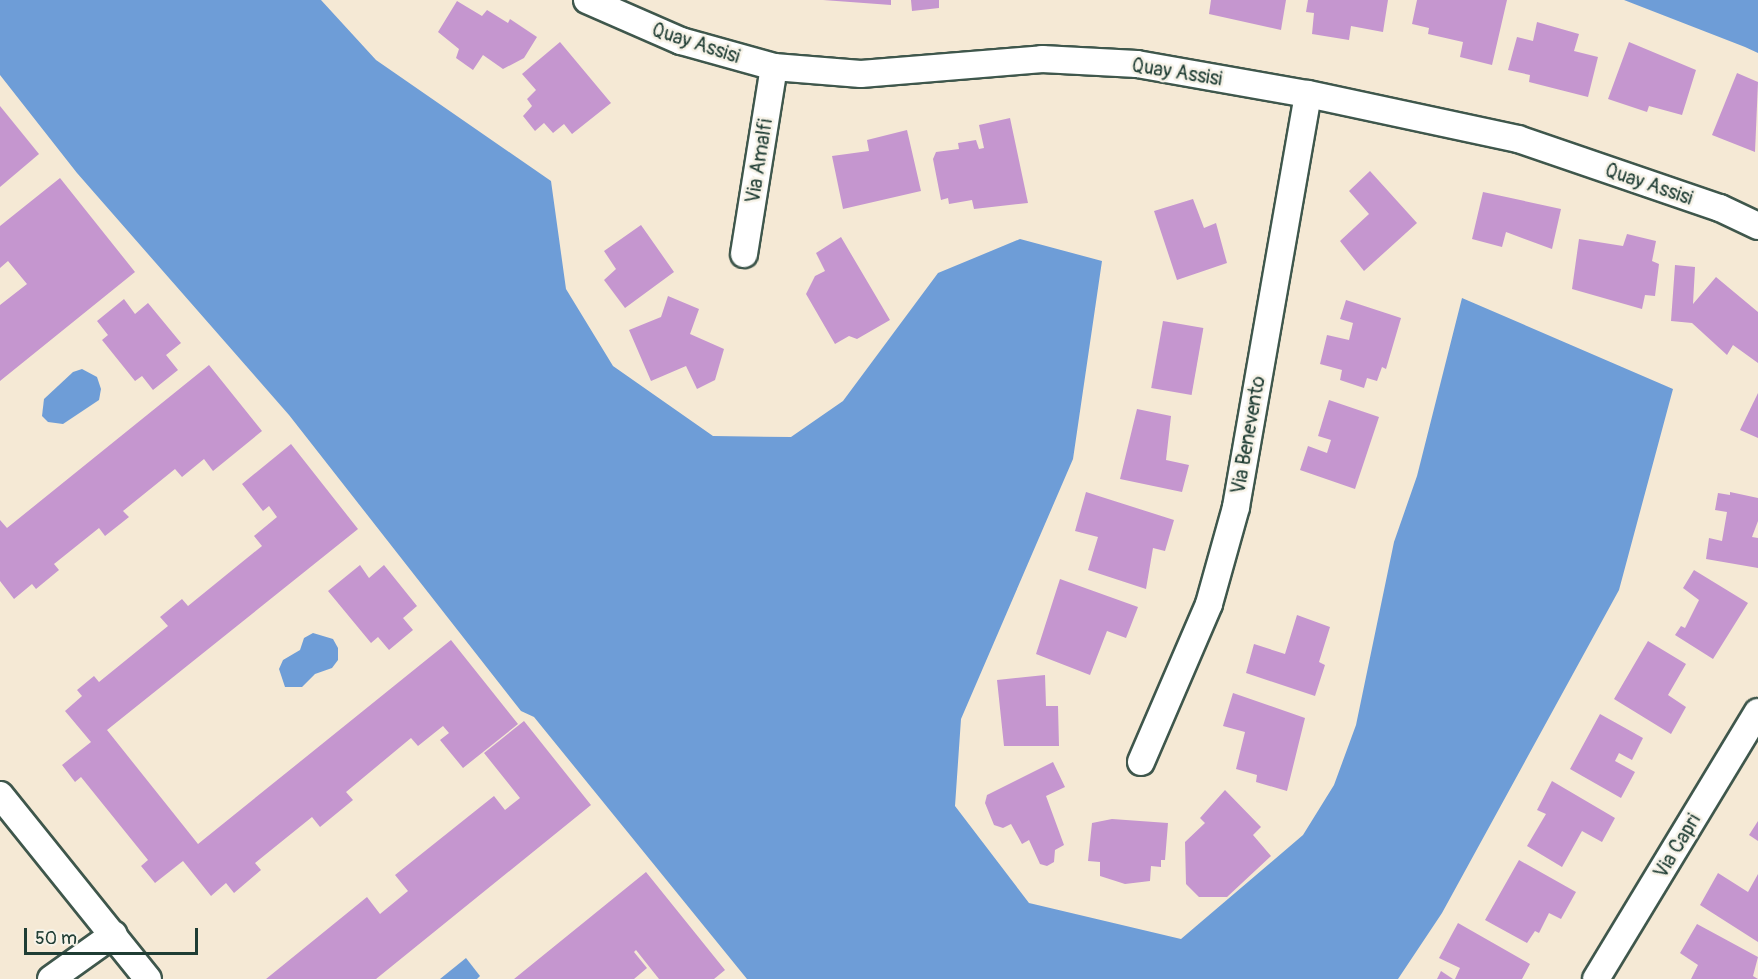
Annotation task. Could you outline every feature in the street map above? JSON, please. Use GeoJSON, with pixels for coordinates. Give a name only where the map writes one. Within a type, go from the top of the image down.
{"type":"FeatureCollection","features":[{"type":"Feature","properties":{"kind":"street","name":"Quay Assisi"},"geometry":{"type":"LineString","coordinates":[[587,0],[681,41],[774,67],[861,74],[1042,58],[1137,64],[1308,94],[1518,139],[1720,208],[1758,226]]}},
{"type":"Feature","properties":{"kind":"street","name":"Via Amalfi"},"geometry":{"type":"LineString","coordinates":[[744,254],[774,67]]}},
{"type":"Feature","properties":{"kind":"street","name":"Via Benevento"},"geometry":{"type":"LineString","coordinates":[[1141,762],[1209,604],[1236,507],[1308,94]]}},
{"type":"Feature","properties":{"kind":"street","name":"Via Capri"},"geometry":{"type":"LineString","coordinates":[[1596,979],[1758,712]]}},
{"type":"Feature","properties":{"kind":"street"},"geometry":{"type":"LineString","coordinates":[[0,795],[148,979]]}},
{"type":"Feature","properties":{"kind":"street"},"geometry":{"type":"LineString","coordinates":[[51,979],[114,934]]}},
{"type":"Feature","properties":{"kind":"water"},"geometry":{"type":"Polygon","coordinates":[[[0,0],[321,0],[376,60],[551,181],[566,289],[613,366],[713,436],[791,437],[843,401],[938,273],[1020,239],[1102,261],[1073,459],[961,719],[955,806],[1029,903],[1181,939],[1303,835],[1334,785],[1356,725],[1394,542],[1417,476],[1462,298],[1673,389],[1619,590],[1442,913],[1398,979],[747,979],[534,717],[521,711],[289,415],[77,173],[0,75],[0,0]]]}},
{"type":"Feature","properties":{"kind":"water"},"geometry":{"type":"Polygon","coordinates":[[[1624,0],[1758,0],[1758,53],[1745,47],[1624,0]]]}},
{"type":"Feature","properties":{"kind":"water"},"geometry":{"type":"Polygon","coordinates":[[[82,369],[97,377],[101,389],[99,400],[63,424],[48,422],[42,416],[44,399],[73,372],[82,369]]]}},
{"type":"Feature","properties":{"kind":"water"},"geometry":{"type":"Polygon","coordinates":[[[313,633],[333,639],[338,648],[338,660],[332,668],[315,674],[302,687],[285,687],[279,669],[283,660],[300,650],[304,638],[313,633]]]}},
{"type":"Feature","properties":{"kind":"water"},"geometry":{"type":"Polygon","coordinates":[[[466,958],[480,976],[477,979],[440,979],[466,958]]]}},
{"type":"Feature","properties":{"kind":"building"},"geometry":{"type":"Polygon","coordinates":[[[823,0],[891,0],[891,5],[823,0]]]}},
{"type":"Feature","properties":{"kind":"building"},"geometry":{"type":"Polygon","coordinates":[[[911,0],[939,0],[939,8],[912,11],[911,0]]]}},
{"type":"Feature","properties":{"kind":"building"},"geometry":{"type":"Polygon","coordinates":[[[1211,0],[1286,0],[1281,30],[1209,14],[1211,0]]]}},
{"type":"Feature","properties":{"kind":"building"},"geometry":{"type":"Polygon","coordinates":[[[1308,0],[1388,0],[1383,32],[1351,26],[1349,40],[1312,34],[1314,13],[1306,12],[1308,0]]]}},
{"type":"Feature","properties":{"kind":"building"},"geometry":{"type":"Polygon","coordinates":[[[1417,0],[1507,0],[1492,65],[1460,57],[1463,42],[1428,34],[1429,28],[1412,24],[1417,0]]]}},
{"type":"Feature","properties":{"kind":"building"},"geometry":{"type":"Polygon","coordinates":[[[457,1],[482,16],[487,10],[508,23],[510,19],[537,37],[524,58],[503,69],[483,55],[473,70],[456,58],[459,49],[438,32],[457,1]]]}},
{"type":"Feature","properties":{"kind":"building"},"geometry":{"type":"Polygon","coordinates":[[[1537,22],[1579,34],[1574,51],[1598,57],[1588,97],[1529,82],[1530,75],[1508,70],[1517,37],[1533,41],[1537,22]]]}},
{"type":"Feature","properties":{"kind":"building"},"geometry":{"type":"Polygon","coordinates":[[[560,42],[611,103],[572,134],[564,124],[553,133],[544,123],[535,131],[523,116],[532,106],[527,99],[536,90],[522,74],[560,42]]]}},
{"type":"Feature","properties":{"kind":"building"},"geometry":{"type":"Polygon","coordinates":[[[1629,42],[1696,70],[1682,115],[1649,106],[1647,112],[1608,99],[1629,42]]]}},
{"type":"Feature","properties":{"kind":"building"},"geometry":{"type":"Polygon","coordinates":[[[1737,73],[1758,82],[1755,152],[1712,135],[1737,73]]]}},
{"type":"Feature","properties":{"kind":"building"},"geometry":{"type":"Polygon","coordinates":[[[0,106],[39,154],[0,187],[0,106]]]}},
{"type":"Feature","properties":{"kind":"building"},"geometry":{"type":"Polygon","coordinates":[[[1010,118],[1028,203],[974,209],[972,200],[949,204],[948,198],[941,200],[933,159],[936,152],[959,149],[958,143],[976,140],[979,149],[984,148],[979,125],[1010,118]]]}},
{"type":"Feature","properties":{"kind":"building"},"geometry":{"type":"Polygon","coordinates":[[[907,130],[921,191],[843,209],[832,156],[869,151],[867,140],[907,130]]]}},
{"type":"Feature","properties":{"kind":"building"},"geometry":{"type":"Polygon","coordinates":[[[1370,171],[1417,223],[1364,271],[1340,241],[1369,214],[1349,191],[1370,171]]]}},
{"type":"Feature","properties":{"kind":"building"},"geometry":{"type":"Polygon","coordinates":[[[60,178],[135,272],[0,381],[0,305],[27,284],[8,261],[0,268],[0,226],[60,178]]]}},
{"type":"Feature","properties":{"kind":"building"},"geometry":{"type":"Polygon","coordinates":[[[1483,192],[1561,209],[1552,249],[1506,232],[1502,247],[1472,239],[1483,192]]]}},
{"type":"Feature","properties":{"kind":"building"},"geometry":{"type":"Polygon","coordinates":[[[1193,199],[1204,228],[1216,223],[1227,263],[1177,280],[1154,211],[1193,199]]]}},
{"type":"Feature","properties":{"kind":"building"},"geometry":{"type":"Polygon","coordinates":[[[641,225],[674,272],[625,308],[604,280],[616,269],[604,251],[641,225]]]}},
{"type":"Feature","properties":{"kind":"building"},"geometry":{"type":"Polygon","coordinates":[[[1627,234],[1656,241],[1652,261],[1659,264],[1655,296],[1645,295],[1642,309],[1572,289],[1579,239],[1623,246],[1627,234]]]}},
{"type":"Feature","properties":{"kind":"building"},"geometry":{"type":"Polygon","coordinates":[[[841,237],[890,320],[857,339],[849,336],[835,344],[806,294],[815,276],[825,271],[816,253],[841,237]]]}},
{"type":"Feature","properties":{"kind":"building"},"geometry":{"type":"Polygon","coordinates":[[[1675,265],[1695,267],[1693,304],[1716,277],[1758,312],[1758,363],[1733,345],[1727,355],[1692,323],[1671,321],[1675,265]]]}},
{"type":"Feature","properties":{"kind":"building"},"geometry":{"type":"Polygon","coordinates":[[[668,296],[699,309],[690,334],[724,349],[715,380],[697,389],[686,366],[651,381],[629,330],[661,317],[668,296]]]}},
{"type":"Feature","properties":{"kind":"building"},"geometry":{"type":"Polygon","coordinates":[[[124,299],[135,314],[148,303],[181,343],[166,355],[178,370],[153,390],[142,376],[135,381],[102,340],[108,335],[97,321],[124,299]]]}},
{"type":"Feature","properties":{"kind":"building"},"geometry":{"type":"Polygon","coordinates":[[[1346,300],[1401,318],[1386,369],[1382,367],[1377,381],[1367,378],[1364,388],[1340,380],[1342,370],[1320,364],[1327,335],[1349,340],[1353,323],[1340,319],[1346,300]]]}},
{"type":"Feature","properties":{"kind":"building"},"geometry":{"type":"Polygon","coordinates":[[[1163,321],[1203,328],[1192,395],[1151,388],[1163,321]]]}},
{"type":"Feature","properties":{"kind":"building"},"geometry":{"type":"Polygon","coordinates":[[[209,365],[262,431],[213,471],[204,459],[182,477],[175,469],[123,511],[129,517],[105,536],[99,528],[54,564],[59,570],[36,589],[32,584],[14,599],[0,581],[0,520],[7,528],[209,365]]]}},
{"type":"Feature","properties":{"kind":"building"},"geometry":{"type":"Polygon","coordinates":[[[1758,393],[1758,438],[1740,430],[1758,393]]]}},
{"type":"Feature","properties":{"kind":"building"},"geometry":{"type":"Polygon","coordinates":[[[1329,400],[1379,417],[1355,489],[1300,470],[1308,446],[1327,453],[1331,440],[1318,436],[1329,400]]]}},
{"type":"Feature","properties":{"kind":"building"},"geometry":{"type":"Polygon","coordinates":[[[1137,409],[1171,416],[1166,460],[1189,465],[1182,492],[1120,479],[1137,409]]]}},
{"type":"Feature","properties":{"kind":"building"},"geometry":{"type":"Polygon","coordinates":[[[291,444],[358,529],[107,730],[198,844],[451,640],[518,724],[463,768],[440,740],[449,733],[443,726],[418,746],[411,738],[346,792],[353,800],[320,827],[312,817],[255,863],[261,870],[234,893],[226,883],[211,896],[183,861],[155,883],[141,866],[148,860],[81,777],[75,782],[62,765],[91,742],[65,711],[82,696],[77,690],[94,676],[99,682],[168,626],[160,617],[182,599],[188,606],[262,546],[254,536],[277,517],[269,506],[263,511],[242,484],[291,444]]]}},
{"type":"Feature","properties":{"kind":"building"},"geometry":{"type":"Polygon","coordinates":[[[1086,492],[1174,520],[1165,551],[1153,548],[1146,589],[1088,570],[1098,537],[1075,531],[1086,492]]]}},
{"type":"Feature","properties":{"kind":"building"},"geometry":{"type":"Polygon","coordinates":[[[1730,492],[1758,498],[1758,521],[1752,537],[1758,538],[1758,568],[1706,559],[1709,538],[1722,541],[1727,512],[1715,510],[1718,493],[1730,495],[1730,492]]]}},
{"type":"Feature","properties":{"kind":"building"},"geometry":{"type":"Polygon","coordinates":[[[360,565],[369,578],[384,565],[417,606],[403,618],[413,630],[389,650],[378,637],[371,643],[328,591],[360,565]]]}},
{"type":"Feature","properties":{"kind":"building"},"geometry":{"type":"Polygon","coordinates":[[[1694,570],[1748,603],[1713,659],[1675,635],[1681,626],[1685,628],[1699,600],[1683,588],[1694,570]]]}},
{"type":"Feature","properties":{"kind":"building"},"geometry":{"type":"Polygon","coordinates":[[[1060,579],[1138,607],[1126,638],[1107,631],[1090,675],[1036,654],[1060,579]]]}},
{"type":"Feature","properties":{"kind":"building"},"geometry":{"type":"Polygon","coordinates":[[[1297,615],[1330,627],[1319,662],[1325,665],[1315,696],[1246,673],[1254,644],[1285,654],[1297,615]]]}},
{"type":"Feature","properties":{"kind":"building"},"geometry":{"type":"Polygon","coordinates":[[[1648,641],[1686,664],[1668,695],[1686,707],[1671,734],[1614,699],[1648,641]]]}},
{"type":"Feature","properties":{"kind":"building"},"geometry":{"type":"Polygon","coordinates":[[[1045,675],[1046,706],[1058,706],[1059,746],[1004,746],[997,680],[1045,675]]]}},
{"type":"Feature","properties":{"kind":"building"},"geometry":{"type":"Polygon","coordinates":[[[1233,693],[1305,718],[1287,791],[1256,782],[1257,775],[1236,769],[1245,732],[1223,726],[1233,693]]]}},
{"type":"Feature","properties":{"kind":"building"},"geometry":{"type":"Polygon","coordinates":[[[1600,714],[1643,738],[1632,760],[1619,753],[1615,761],[1635,772],[1621,798],[1570,769],[1600,714]]]}},
{"type":"Feature","properties":{"kind":"building"},"geometry":{"type":"Polygon","coordinates":[[[524,721],[591,805],[376,979],[266,979],[367,897],[380,914],[408,891],[395,875],[494,796],[505,810],[520,798],[484,753],[524,721]]]}},
{"type":"Feature","properties":{"kind":"building"},"geometry":{"type":"Polygon","coordinates":[[[1053,762],[1065,787],[1046,796],[1064,845],[1055,850],[1054,862],[1047,866],[1040,864],[1029,840],[1022,844],[1011,824],[1003,828],[994,825],[985,803],[987,795],[1053,762]]]}},
{"type":"Feature","properties":{"kind":"building"},"geometry":{"type":"Polygon","coordinates":[[[1552,781],[1615,818],[1602,842],[1582,831],[1562,867],[1527,846],[1546,814],[1537,810],[1552,781]]]}},
{"type":"Feature","properties":{"kind":"building"},"geometry":{"type":"Polygon","coordinates":[[[1225,790],[1261,827],[1253,835],[1271,856],[1227,897],[1199,897],[1186,884],[1185,842],[1205,823],[1200,818],[1225,790]]]}},
{"type":"Feature","properties":{"kind":"building"},"geometry":{"type":"Polygon","coordinates":[[[1112,819],[1168,823],[1165,860],[1161,860],[1161,867],[1151,866],[1150,881],[1125,884],[1100,876],[1100,862],[1088,861],[1092,823],[1112,819]]]}},
{"type":"Feature","properties":{"kind":"building"},"geometry":{"type":"Polygon","coordinates":[[[1758,821],[1758,841],[1749,835],[1758,821]]]}},
{"type":"Feature","properties":{"kind":"building"},"geometry":{"type":"Polygon","coordinates":[[[1519,860],[1576,892],[1561,919],[1549,913],[1539,933],[1535,931],[1527,943],[1485,920],[1519,860]]]}},
{"type":"Feature","properties":{"kind":"building"},"geometry":{"type":"Polygon","coordinates":[[[646,872],[725,970],[714,979],[659,979],[636,950],[634,952],[647,968],[634,979],[514,979],[646,872]]]}},
{"type":"Feature","properties":{"kind":"building"},"geometry":{"type":"Polygon","coordinates":[[[1718,873],[1748,892],[1758,874],[1758,942],[1700,905],[1718,873]]]}},
{"type":"Feature","properties":{"kind":"building"},"geometry":{"type":"Polygon","coordinates":[[[1458,923],[1530,964],[1522,979],[1455,979],[1460,968],[1439,958],[1458,923]]]}},
{"type":"Feature","properties":{"kind":"building"},"geometry":{"type":"Polygon","coordinates":[[[1697,924],[1758,957],[1753,976],[1758,979],[1691,979],[1698,965],[1680,953],[1697,924]]]}},
{"type":"Feature","properties":{"kind":"building"},"geometry":{"type":"Polygon","coordinates":[[[1441,971],[1453,979],[1437,979],[1441,971]]]}}]}
